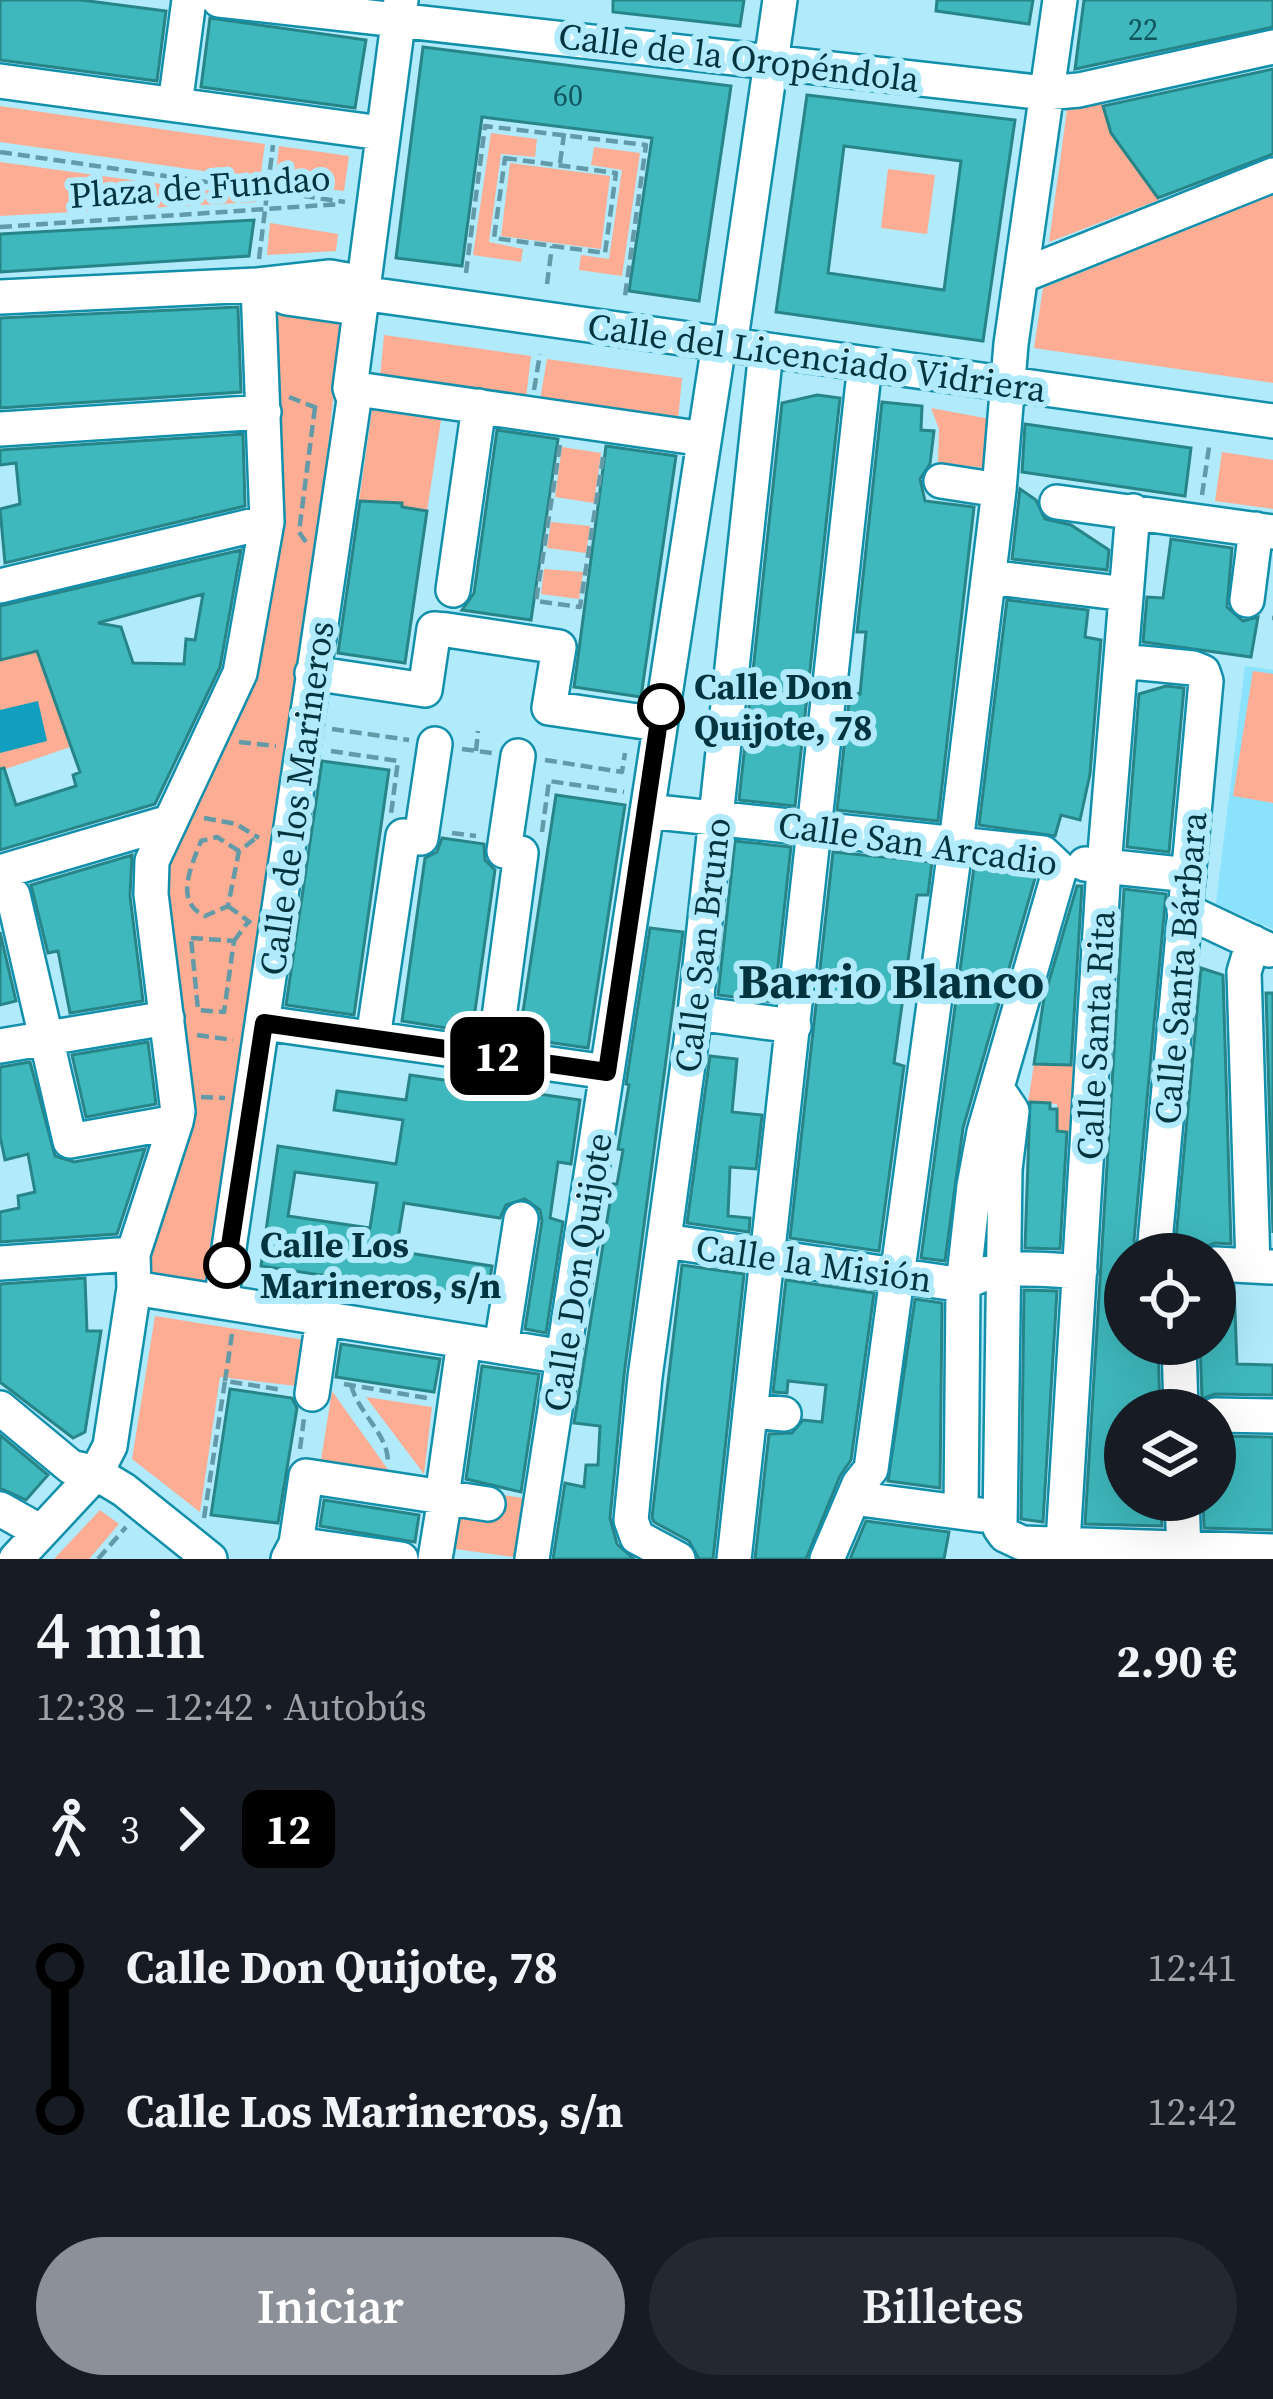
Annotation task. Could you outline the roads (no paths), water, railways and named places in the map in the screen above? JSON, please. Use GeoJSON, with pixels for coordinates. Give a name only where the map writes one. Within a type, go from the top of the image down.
{"type":"FeatureCollection","features":[{"type":"Feature","properties":{"kind":"street"},"geometry":{"type":"LineString","coordinates":[[175,105],[189,0]]}},
{"type":"Feature","properties":{"kind":"street","name":"Calle de la Oropéndola"},"geometry":{"type":"LineString","coordinates":[[219,0],[352,18],[400,9],[1045,93],[1079,90],[1273,47]]}},
{"type":"Feature","properties":{"kind":"street","name":"Calle Don Quijote"},"geometry":{"type":"LineString","coordinates":[[532,1559],[607,1072],[638,802],[658,724],[780,0]]}},
{"type":"Feature","properties":{"kind":"street"},"geometry":{"type":"LineString","coordinates":[[827,1559],[871,1469],[956,844],[1021,276],[1060,0]]}},
{"type":"Feature","properties":{"kind":"street","name":"Calle de los Marineros"},"geometry":{"type":"LineString","coordinates":[[221,1302],[252,1032],[354,400],[340,400],[361,293],[400,9]]}},
{"type":"Feature","properties":{"kind":"street"},"geometry":{"type":"LineString","coordinates":[[0,81],[381,133]]}},
{"type":"Feature","properties":{"kind":"street"},"geometry":{"type":"LineString","coordinates":[[1021,276],[1273,175]]}},
{"type":"Feature","properties":{"kind":"street"},"geometry":{"type":"LineString","coordinates":[[16,1559],[97,1472],[110,1445],[134,1288],[134,1254],[176,1122],[174,1025],[151,894],[152,860],[236,687],[283,527],[258,274]]}},
{"type":"Feature","properties":{"kind":"street","name":"Calle del Licenciado Vidriera"},"geometry":{"type":"LineString","coordinates":[[0,297],[258,274],[286,298],[343,306],[361,293],[1273,422]]}},
{"type":"Feature","properties":{"kind":"street","name":"Calle San Bruno"},"geometry":{"type":"LineString","coordinates":[[678,1559],[637,1537],[631,1520],[645,1378],[695,1012],[766,351]]}},
{"type":"Feature","properties":{"kind":"street"},"geometry":{"type":"LineString","coordinates":[[734,1559],[767,1412],[768,1257],[866,364]]}},
{"type":"Feature","properties":{"kind":"street"},"geometry":{"type":"LineString","coordinates":[[340,400],[479,406],[704,439]]}},
{"type":"Feature","properties":{"kind":"street"},"geometry":{"type":"LineString","coordinates":[[0,429],[271,402]]}},
{"type":"Feature","properties":{"kind":"street"},"geometry":{"type":"LineString","coordinates":[[453,590],[479,406]]}},
{"type":"Feature","properties":{"kind":"street"},"geometry":{"type":"LineString","coordinates":[[941,481],[999,490]]}},
{"type":"Feature","properties":{"kind":"street"},"geometry":{"type":"LineString","coordinates":[[1057,502],[1265,531],[1264,612]]}},
{"type":"Feature","properties":{"kind":"street","name":"Calle Santa Rita"},"geometry":{"type":"LineString","coordinates":[[1062,1552],[1104,866],[1133,511]]}},
{"type":"Feature","properties":{"kind":"street"},"geometry":{"type":"LineString","coordinates":[[0,586],[283,527]]}},
{"type":"Feature","properties":{"kind":"street"},"geometry":{"type":"LineString","coordinates":[[989,577],[1126,594]]}},
{"type":"Feature","properties":{"kind":"street"},"geometry":{"type":"LineString","coordinates":[[312,674],[425,690],[434,628],[470,633],[559,646],[549,708],[658,724]]}},
{"type":"Feature","properties":{"kind":"street","name":"Calle Santa Bárbara"},"geometry":{"type":"LineString","coordinates":[[1121,661],[1193,668],[1203,672],[1206,681],[1157,1233]]}},
{"type":"Feature","properties":{"kind":"street"},"geometry":{"type":"LineString","coordinates":[[373,1038],[413,832],[450,747]]}},
{"type":"Feature","properties":{"kind":"street"},"geometry":{"type":"LineString","coordinates":[[494,1055],[513,846],[503,754]]}},
{"type":"Feature","properties":{"kind":"street","name":"Calle San Arcadio"},"geometry":{"type":"LineString","coordinates":[[638,802],[717,818],[1043,853],[1060,868],[1076,863],[1189,875]]}},
{"type":"Feature","properties":{"kind":"street"},"geometry":{"type":"LineString","coordinates":[[166,823],[6,884],[52,994],[48,1037],[70,1141],[176,1122]]}},
{"type":"Feature","properties":{"kind":"street"},"geometry":{"type":"LineString","coordinates":[[961,1512],[963,1285],[974,1186],[984,1132],[1060,868]]}},
{"type":"Feature","properties":{"kind":"street"},"geometry":{"type":"LineString","coordinates":[[1184,910],[1263,947],[1244,971],[1263,1266]]}},
{"type":"Feature","properties":{"kind":"street"},"geometry":{"type":"LineString","coordinates":[[695,1012],[794,1026]]}},
{"type":"Feature","properties":{"kind":"street"},"geometry":{"type":"LineString","coordinates":[[0,1046],[174,1025]]}},
{"type":"Feature","properties":{"kind":"street"},"geometry":{"type":"LineString","coordinates":[[252,1032],[373,1038],[607,1072]]}},
{"type":"Feature","properties":{"kind":"street"},"geometry":{"type":"LineString","coordinates":[[998,1090],[1012,1111],[1005,1169],[1002,1528]]}},
{"type":"Feature","properties":{"kind":"street"},"geometry":{"type":"LineString","coordinates":[[501,1347],[521,1220]]}},
{"type":"Feature","properties":{"kind":"street","name":"Calle la Misión"},"geometry":{"type":"LineString","coordinates":[[665,1241],[963,1285]]}},
{"type":"Feature","properties":{"kind":"street"},"geometry":{"type":"LineString","coordinates":[[0,1263],[134,1254]]}},
{"type":"Feature","properties":{"kind":"street"},"geometry":{"type":"LineString","coordinates":[[963,1285],[975,1276],[1004,1270],[1080,1271]]}},
{"type":"Feature","properties":{"kind":"street"},"geometry":{"type":"LineString","coordinates":[[134,1288],[564,1357]]}},
{"type":"Feature","properties":{"kind":"street"},"geometry":{"type":"LineString","coordinates":[[311,1389],[323,1318]]}},
{"type":"Feature","properties":{"kind":"street"},"geometry":{"type":"LineString","coordinates":[[435,1559],[464,1341]]}},
{"type":"Feature","properties":{"kind":"street"},"geometry":{"type":"LineString","coordinates":[[0,1408],[71,1467],[97,1472],[211,1559]]}},
{"type":"Feature","properties":{"kind":"street"},"geometry":{"type":"LineString","coordinates":[[1236,1415],[1273,1416]]}},
{"type":"Feature","properties":{"kind":"street"},"geometry":{"type":"LineString","coordinates":[[401,1559],[292,1552],[306,1476],[444,1490],[488,1504]]}},
{"type":"Feature","properties":{"kind":"street"},"geometry":{"type":"LineString","coordinates":[[853,1498],[961,1512],[1002,1528],[1022,1543],[1062,1552],[1273,1551]]}},
{"type":"Feature","properties":{"kind":"street"},"geometry":{"type":"LineString","coordinates":[[0,1509],[41,1532]]}},
{"type":"Feature","properties":{"kind":"street"},"geometry":{"type":"LineString","coordinates":[[1183,1521],[1184,1551]]}},
{"type":"Feature","properties":{"kind":"place","name":"Calle Don Quijote, 78"},"geometry":{"type":"Point","coordinates":[661,707]}},
{"type":"Feature","properties":{"kind":"place","name":"Calle Los Marineros, s/n"},"geometry":{"type":"Point","coordinates":[227,1265]}},
{"type":"Feature","properties":{"kind":"district","name":"Barrio Blanco"},"geometry":{"type":"Point","coordinates":[891,981]}}]}
